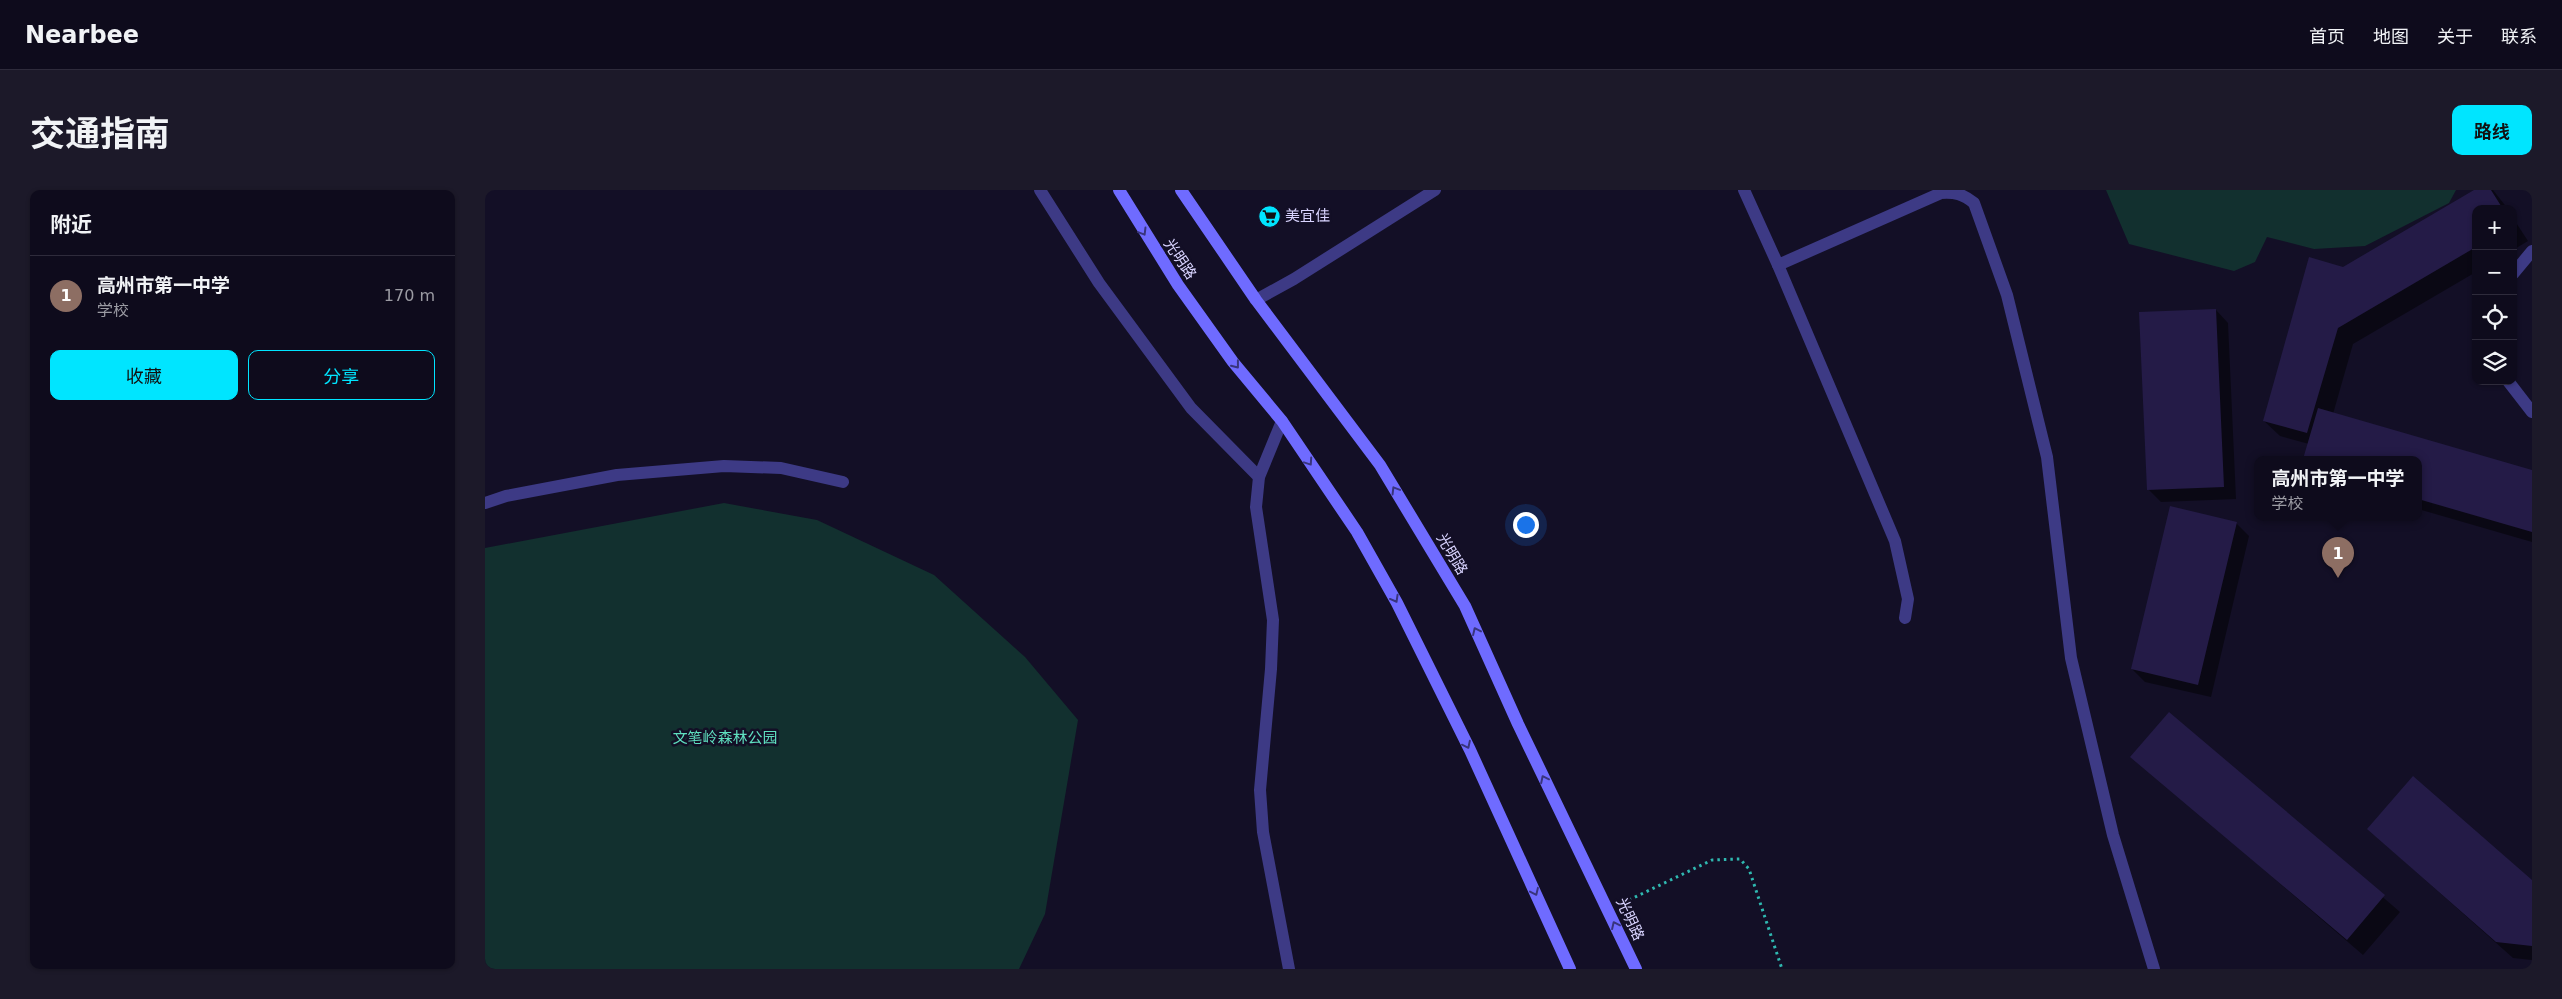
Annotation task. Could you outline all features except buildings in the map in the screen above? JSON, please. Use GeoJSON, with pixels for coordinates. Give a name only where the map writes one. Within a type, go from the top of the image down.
{"type":"FeatureCollection","features":[{"type":"Feature","properties":{"kind":"main road","name":"光明路"},"geometry":{"type":"LineString","coordinates":[[1119,190],[1178,285],[1233,362],[1282,421],[1357,532],[1397,603],[1470,750],[1570,969]]}},
{"type":"Feature","properties":{"kind":"main road","name":"光明路"},"geometry":{"type":"LineString","coordinates":[[1181,190],[1256,300],[1380,465],[1465,606],[1518,724],[1636,969]]}},
{"type":"Feature","properties":{"kind":"street"},"geometry":{"type":"LineString","coordinates":[[1040,190],[1099,283],[1191,408],[1259,478]]}},
{"type":"Feature","properties":{"kind":"street"},"geometry":{"type":"LineString","coordinates":[[1256,300],[1294,279],[1435,190]]}},
{"type":"Feature","properties":{"kind":"street"},"geometry":{"type":"LineString","coordinates":[[1744,190],[1778,265],[1895,541],[1908,599],[1905,618]]}},
{"type":"Feature","properties":{"kind":"street"},"geometry":{"type":"LineString","coordinates":[[1778,265],[1941,193],[1954,192],[1966,196],[1974,203],[2007,295],[2047,457],[2071,658],[2113,836],[2154,969]]}},
{"type":"Feature","properties":{"kind":"street"},"geometry":{"type":"LineString","coordinates":[[2517,269],[2532,252]]}},
{"type":"Feature","properties":{"kind":"street"},"geometry":{"type":"LineString","coordinates":[[2511,385],[2532,412]]}},
{"type":"Feature","properties":{"kind":"street"},"geometry":{"type":"LineString","coordinates":[[1282,421],[1259,478],[1256,507],[1273,620],[1273,640],[1260,790],[1263,832],[1289,969]]}},
{"type":"Feature","properties":{"kind":"street"},"geometry":{"type":"LineString","coordinates":[[485,502],[506,496],[617,475],[724,466],[781,468],[843,482]]}},
{"type":"Feature","properties":{"kind":"path"},"geometry":{"type":"LineString","coordinates":[[1608,910],[1712,860],[1740,859],[1749,868],[1782,969]]}},
{"type":"Feature","properties":{"kind":"green space"},"geometry":{"type":"Polygon","coordinates":[[[2106,190],[2456,190],[2449,203],[2365,246],[2314,249],[2267,237],[2255,262],[2234,271],[2129,244],[2106,190]]]}},
{"type":"Feature","properties":{"kind":"green space","name":"文笔岭森林公园"},"geometry":{"type":"Polygon","coordinates":[[[724,503],[817,520],[934,575],[1025,657],[1078,720],[1045,914],[1019,969],[485,969],[485,548],[724,503]]]}},
{"type":"Feature","properties":{"kind":"place","name":"美宜佳"},"geometry":{"type":"Point","coordinates":[1269,216]}},
{"type":"Feature","properties":{"kind":"place","name":"高州市第一中学"},"geometry":{"type":"Point","coordinates":[2338,578]}}]}
